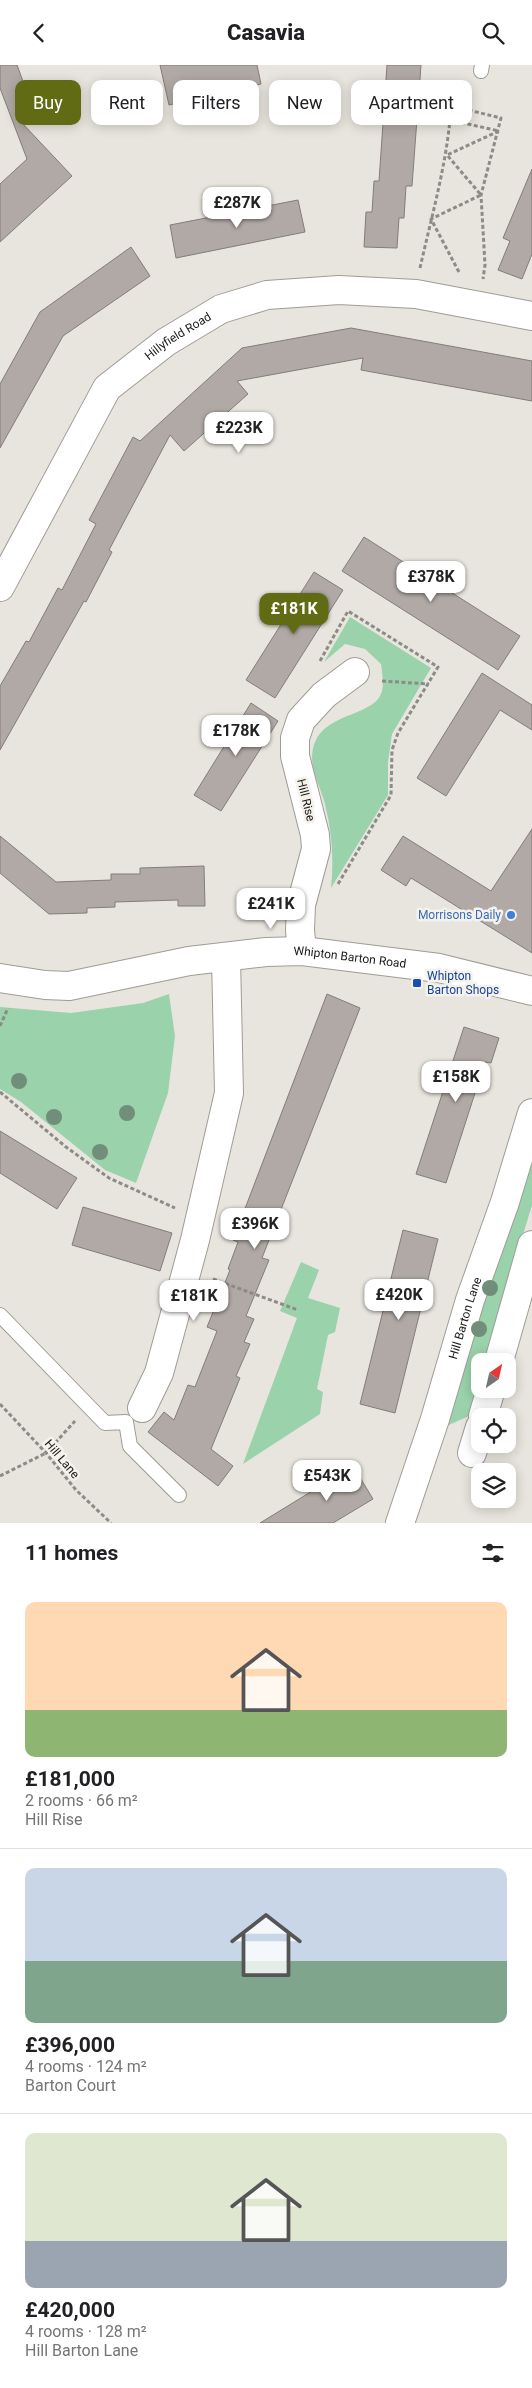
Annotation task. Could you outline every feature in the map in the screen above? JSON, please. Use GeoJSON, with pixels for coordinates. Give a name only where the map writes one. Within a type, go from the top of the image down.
{"type":"FeatureCollection","features":[{"type":"Feature","properties":{"kind":"street","name":"Hillyfield Road"},"geometry":{"type":"LineString","coordinates":[[0,587],[107,388],[166,342],[221,309],[267,295],[339,290],[416,294],[532,316]]}},
{"type":"Feature","properties":{"kind":"street","name":"Hill Rise"},"geometry":{"type":"LineString","coordinates":[[302,951],[300,930],[301,905],[316,849],[315,835],[295,756],[295,737],[301,720],[324,695],[355,673]]}},
{"type":"Feature","properties":{"kind":"street","name":"Whipton Barton Road"},"geometry":{"type":"LineString","coordinates":[[5,989],[45,985],[69,986],[189,961],[266,952],[302,951],[439,968],[532,991]]}},
{"type":"Feature","properties":{"kind":"street"},"geometry":{"type":"LineString","coordinates":[[134,1415],[159,1373],[200,1220],[229,1093],[226,957]]}},
{"type":"Feature","properties":{"kind":"street","name":"Hill Barton Lane"},"geometry":{"type":"LineString","coordinates":[[400,1523],[435,1419],[470,1301],[505,1202],[532,1113]]}},
{"type":"Feature","properties":{"kind":"street"},"geometry":{"type":"LineString","coordinates":[[501,1353],[532,1245]]}},
{"type":"Feature","properties":{"kind":"lane"},"geometry":{"type":"LineString","coordinates":[[0,1315],[87,1407],[105,1423],[134,1415],[130,1446],[178,1495]]}},
{"type":"Feature","properties":{"kind":"path"},"geometry":{"type":"LineString","coordinates":[[481,68],[465,86],[460,108],[501,118],[481,195],[485,265]]}},
{"type":"Feature","properties":{"kind":"path"},"geometry":{"type":"LineString","coordinates":[[419,269],[447,155],[450,120],[499,131]]}},
{"type":"Feature","properties":{"kind":"path"},"geometry":{"type":"LineString","coordinates":[[447,155],[499,131]]}},
{"type":"Feature","properties":{"kind":"path"},"geometry":{"type":"LineString","coordinates":[[447,155],[481,195]]}},
{"type":"Feature","properties":{"kind":"path"},"geometry":{"type":"LineString","coordinates":[[431,219],[481,195]]}},
{"type":"Feature","properties":{"kind":"path"},"geometry":{"type":"LineString","coordinates":[[431,219],[479,307]]}},
{"type":"Feature","properties":{"kind":"path"},"geometry":{"type":"LineString","coordinates":[[301,905],[329,899],[391,795],[392,750],[398,733],[438,667],[348,611],[319,663]]}},
{"type":"Feature","properties":{"kind":"path"},"geometry":{"type":"LineString","coordinates":[[355,673],[387,682],[429,684]]}},
{"type":"Feature","properties":{"kind":"path"},"geometry":{"type":"LineString","coordinates":[[0,1026],[5,989]]}},
{"type":"Feature","properties":{"kind":"path"},"geometry":{"type":"LineString","coordinates":[[0,1092],[66,1147],[109,1178],[200,1220]]}},
{"type":"Feature","properties":{"kind":"path"},"geometry":{"type":"LineString","coordinates":[[187,1269],[298,1310]]}},
{"type":"Feature","properties":{"kind":"path","name":"Hill Lane"},"geometry":{"type":"LineString","coordinates":[[0,1404],[46,1453],[76,1490],[111,1523]]}},
{"type":"Feature","properties":{"kind":"path"},"geometry":{"type":"LineString","coordinates":[[0,1476],[46,1453],[87,1407]]}},
{"type":"Feature","properties":{"kind":"green space"},"geometry":{"type":"Polygon","coordinates":[[[350,617],[431,668],[392,734],[388,762],[388,795],[331,888],[331,835],[325,804],[313,766],[312,758],[315,742],[321,732],[330,725],[371,705],[378,699],[383,685],[381,664],[365,649],[345,644],[324,662],[350,617]]]}},
{"type":"Feature","properties":{"kind":"green space"},"geometry":{"type":"Polygon","coordinates":[[[169,994],[175,1036],[168,1093],[136,1183],[105,1170],[21,1102],[0,1089],[0,1007],[71,1013],[143,1003],[169,994]]]}},
{"type":"Feature","properties":{"kind":"green space"},"geometry":{"type":"Polygon","coordinates":[[[532,1152],[532,1205],[487,1353],[471,1353],[471,1398],[474,1398],[469,1416],[440,1429],[532,1152]]]}},
{"type":"Feature","properties":{"kind":"green space"},"geometry":{"type":"Polygon","coordinates":[[[301,1262],[319,1270],[308,1298],[340,1308],[335,1332],[328,1335],[317,1389],[323,1392],[320,1414],[243,1464],[297,1318],[280,1311],[301,1262]]]}},
{"type":"Feature","properties":{"kind":"building"},"geometry":{"type":"Polygon","coordinates":[[[0,65],[17,65],[23,80],[15,80],[15,125],[24,125],[72,176],[0,242],[0,184],[27,159],[0,88],[0,65]]]}},
{"type":"Feature","properties":{"kind":"building"},"geometry":{"type":"Polygon","coordinates":[[[160,65],[257,65],[261,84],[259,84],[259,80],[173,80],[173,104],[169,105],[160,65]]]}},
{"type":"Feature","properties":{"kind":"building"},"geometry":{"type":"Polygon","coordinates":[[[387,65],[421,65],[420,80],[386,80],[387,65]]]}},
{"type":"Feature","properties":{"kind":"building"},"geometry":{"type":"Polygon","coordinates":[[[383,125],[417,125],[412,186],[406,186],[404,218],[399,218],[397,248],[364,247],[366,212],[372,212],[374,181],[379,181],[383,125]]]}},
{"type":"Feature","properties":{"kind":"building"},"geometry":{"type":"Polygon","coordinates":[[[532,169],[532,254],[522,279],[498,270],[510,241],[503,238],[532,169]]]}},
{"type":"Feature","properties":{"kind":"building"},"geometry":{"type":"Polygon","coordinates":[[[298,200],[305,232],[176,258],[170,225],[298,200]]]}},
{"type":"Feature","properties":{"kind":"building"},"geometry":{"type":"Polygon","coordinates":[[[131,247],[150,276],[63,336],[0,448],[0,384],[40,312],[131,247]]]}},
{"type":"Feature","properties":{"kind":"building"},"geometry":{"type":"Polygon","coordinates":[[[351,328],[532,361],[532,401],[361,370],[363,358],[237,381],[248,394],[184,451],[170,435],[109,550],[112,552],[86,602],[84,601],[0,750],[0,686],[26,641],[29,642],[58,588],[62,590],[96,524],[89,520],[133,437],[140,441],[242,348],[351,328]]]}},
{"type":"Feature","properties":{"kind":"building"},"geometry":{"type":"Polygon","coordinates":[[[364,537],[520,636],[498,670],[342,571],[364,537]]]}},
{"type":"Feature","properties":{"kind":"building"},"geometry":{"type":"Polygon","coordinates":[[[314,572],[343,590],[275,698],[246,680],[314,572]]]}},
{"type":"Feature","properties":{"kind":"building"},"geometry":{"type":"Polygon","coordinates":[[[482,673],[532,705],[532,730],[500,710],[446,796],[417,778],[482,673]]]}},
{"type":"Feature","properties":{"kind":"building"},"geometry":{"type":"Polygon","coordinates":[[[251,703],[278,721],[221,811],[194,795],[251,703]]]}},
{"type":"Feature","properties":{"kind":"building"},"geometry":{"type":"Polygon","coordinates":[[[532,829],[532,953],[411,878],[406,886],[381,870],[403,836],[491,891],[532,829]]]}},
{"type":"Feature","properties":{"kind":"building"},"geometry":{"type":"Polygon","coordinates":[[[0,836],[56,882],[111,880],[111,874],[140,874],[140,868],[204,866],[205,906],[178,906],[178,900],[115,902],[115,907],[87,908],[87,913],[49,914],[0,873],[0,836]]]}},
{"type":"Feature","properties":{"kind":"building"},"geometry":{"type":"Polygon","coordinates":[[[327,994],[360,1008],[262,1258],[269,1260],[246,1316],[254,1319],[244,1342],[250,1344],[236,1376],[240,1378],[211,1449],[233,1466],[218,1486],[148,1432],[164,1412],[174,1420],[188,1385],[195,1387],[217,1331],[207,1327],[230,1270],[228,1269],[238,1242],[233,1240],[327,994]]]}},
{"type":"Feature","properties":{"kind":"building"},"geometry":{"type":"Polygon","coordinates":[[[464,1027],[499,1038],[491,1063],[485,1062],[446,1183],[416,1174],[464,1027]]]}},
{"type":"Feature","properties":{"kind":"building"},"geometry":{"type":"Polygon","coordinates":[[[0,1131],[77,1178],[57,1209],[0,1173],[0,1131]]]}},
{"type":"Feature","properties":{"kind":"building"},"geometry":{"type":"Polygon","coordinates":[[[83,1207],[172,1233],[160,1271],[72,1245],[83,1207]]]}},
{"type":"Feature","properties":{"kind":"building"},"geometry":{"type":"Polygon","coordinates":[[[403,1230],[438,1239],[395,1413],[360,1404],[403,1230]]]}},
{"type":"Feature","properties":{"kind":"building"},"geometry":{"type":"Polygon","coordinates":[[[353,1466],[373,1499],[333,1523],[260,1523],[353,1466]]]}},
{"type":"Feature","properties":{"kind":"place","name":"Morrisons Daily"},"geometry":{"type":"Point","coordinates":[511,915]}},
{"type":"Feature","properties":{"kind":"place","name":"Whipton Barton Shops"},"geometry":{"type":"Point","coordinates":[417,983]}}]}
